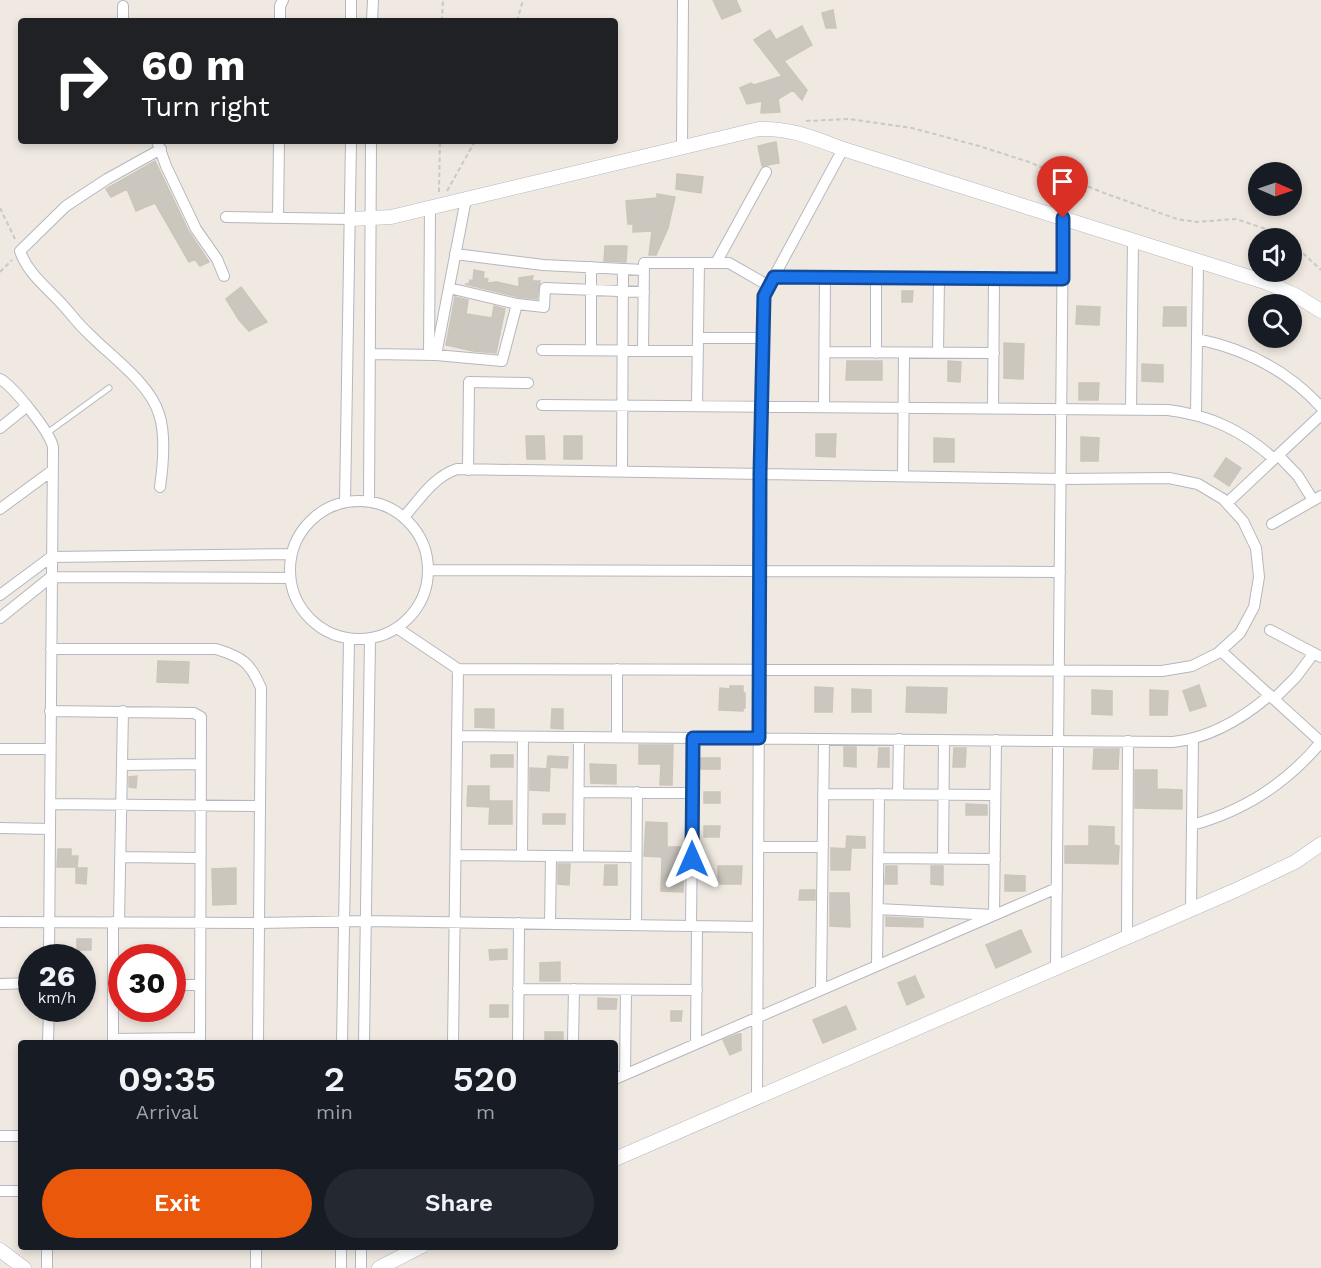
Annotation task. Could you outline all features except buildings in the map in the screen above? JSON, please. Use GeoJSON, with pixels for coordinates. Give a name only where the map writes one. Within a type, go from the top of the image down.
{"type":"FeatureCollection","features":[{"type":"Feature","properties":{"kind":"street"},"geometry":{"type":"LineString","coordinates":[[280,18],[280,6],[283,0]]}},
{"type":"Feature","properties":{"kind":"street"},"geometry":{"type":"LineString","coordinates":[[351,0],[351,18]]}},
{"type":"Feature","properties":{"kind":"street"},"geometry":{"type":"LineString","coordinates":[[372,18],[373,0]]}},
{"type":"Feature","properties":{"kind":"street"},"geometry":{"type":"LineString","coordinates":[[681,147],[683,0]]}},
{"type":"Feature","properties":{"kind":"street"},"geometry":{"type":"LineString","coordinates":[[123,6],[123,18]]}},
{"type":"Feature","properties":{"kind":"street"},"geometry":{"type":"LineString","coordinates":[[226,217],[351,219],[392,217],[759,129],[778,128],[795,131],[843,149],[1268,284],[1297,296],[1321,311]]}},
{"type":"Feature","properties":{"kind":"street"},"geometry":{"type":"LineString","coordinates":[[278,218],[279,144]]}},
{"type":"Feature","properties":{"kind":"street"},"geometry":{"type":"LineString","coordinates":[[345,502],[351,144]]}},
{"type":"Feature","properties":{"kind":"street"},"geometry":{"type":"LineString","coordinates":[[369,501],[371,144]]}},
{"type":"Feature","properties":{"kind":"street"},"geometry":{"type":"LineString","coordinates":[[160,487],[163,449],[160,415],[151,398],[140,383],[85,331],[35,276],[20,251],[72,201],[159,145],[166,166],[196,229],[217,259],[224,276]]}},
{"type":"Feature","properties":{"kind":"street"},"geometry":{"type":"LineString","coordinates":[[757,1095],[759,571],[764,296],[843,149]]}},
{"type":"Feature","properties":{"kind":"street"},"geometry":{"type":"LineString","coordinates":[[716,263],[766,172]]}},
{"type":"Feature","properties":{"kind":"street"},"geometry":{"type":"LineString","coordinates":[[433,355],[466,199]]}},
{"type":"Feature","properties":{"kind":"street"},"geometry":{"type":"LineString","coordinates":[[433,355],[435,207]]}},
{"type":"Feature","properties":{"kind":"street"},"geometry":{"type":"LineString","coordinates":[[1056,967],[1063,218]]}},
{"type":"Feature","properties":{"kind":"street"},"geometry":{"type":"LineString","coordinates":[[1131,410],[1133,240]]}},
{"type":"Feature","properties":{"kind":"street"},"geometry":{"type":"LineString","coordinates":[[455,254],[543,265],[644,270]]}},
{"type":"Feature","properties":{"kind":"street"},"geometry":{"type":"LineString","coordinates":[[1196,415],[1198,261]]}},
{"type":"Feature","properties":{"kind":"street"},"geometry":{"type":"LineString","coordinates":[[643,351],[644,263],[729,263],[772,281],[825,278],[1063,279]]}},
{"type":"Feature","properties":{"kind":"street"},"geometry":{"type":"LineString","coordinates":[[697,406],[699,263]]}},
{"type":"Feature","properties":{"kind":"street"},"geometry":{"type":"LineString","coordinates":[[591,267],[591,350]]}},
{"type":"Feature","properties":{"kind":"street"},"geometry":{"type":"LineString","coordinates":[[622,471],[623,269]]}},
{"type":"Feature","properties":{"kind":"street"},"geometry":{"type":"LineString","coordinates":[[824,407],[825,278]]}},
{"type":"Feature","properties":{"kind":"street"},"geometry":{"type":"LineString","coordinates":[[876,278],[876,353]]}},
{"type":"Feature","properties":{"kind":"street"},"geometry":{"type":"LineString","coordinates":[[939,278],[939,353]]}},
{"type":"Feature","properties":{"kind":"street"},"geometry":{"type":"LineString","coordinates":[[993,408],[994,279]]}},
{"type":"Feature","properties":{"kind":"street"},"geometry":{"type":"LineString","coordinates":[[449,288],[517,304],[544,307],[546,288],[644,292]]}},
{"type":"Feature","properties":{"kind":"street"},"geometry":{"type":"LineString","coordinates":[[369,354],[433,355],[502,361],[517,304]]}},
{"type":"Feature","properties":{"kind":"street"},"geometry":{"type":"LineString","coordinates":[[698,338],[763,338]]}},
{"type":"Feature","properties":{"kind":"street"},"geometry":{"type":"LineString","coordinates":[[1197,339],[1232,348],[1265,362],[1297,384],[1321,407]]}},
{"type":"Feature","properties":{"kind":"street"},"geometry":{"type":"LineString","coordinates":[[543,350],[698,351]]}},
{"type":"Feature","properties":{"kind":"street"},"geometry":{"type":"LineString","coordinates":[[825,352],[994,354]]}},
{"type":"Feature","properties":{"kind":"street"},"geometry":{"type":"LineString","coordinates":[[903,476],[904,353]]}},
{"type":"Feature","properties":{"kind":"street"},"geometry":{"type":"LineString","coordinates":[[0,380],[10,386],[47,432],[53,447],[49,944]]}},
{"type":"Feature","properties":{"kind":"street"},"geometry":{"type":"LineString","coordinates":[[468,470],[469,382],[528,383]]}},
{"type":"Feature","properties":{"kind":"street"},"geometry":{"type":"LineString","coordinates":[[542,405],[1168,410],[1196,415],[1239,432],[1276,457],[1298,476],[1317,498],[1272,524]]}},
{"type":"Feature","properties":{"kind":"street"},"geometry":{"type":"LineString","coordinates":[[0,428],[26,407]]}},
{"type":"Feature","properties":{"kind":"street"},"geometry":{"type":"LineString","coordinates":[[1227,502],[1321,415]]}},
{"type":"Feature","properties":{"kind":"street"},"geometry":{"type":"LineString","coordinates":[[398,628],[458,669],[1162,671],[1192,666],[1221,651],[1240,633],[1254,607],[1259,577],[1256,548],[1244,521],[1227,502],[1198,484],[1169,478],[1061,479],[457,469],[437,480],[404,517]]}},
{"type":"Feature","properties":{"kind":"street"},"geometry":{"type":"LineString","coordinates":[[0,509],[53,470]]}},
{"type":"Feature","properties":{"kind":"street"},"geometry":{"type":"LineString","coordinates":[[369,501],[384,505],[404,517],[415,528],[425,548],[428,570],[425,593],[414,613],[398,628],[370,639],[350,640],[328,633],[309,619],[296,600],[290,578],[291,554],[298,536],[310,520],[326,508],[345,502],[369,501]]}},
{"type":"Feature","properties":{"kind":"street"},"geometry":{"type":"LineString","coordinates":[[0,595],[51,557],[291,554]]}},
{"type":"Feature","properties":{"kind":"street"},"geometry":{"type":"LineString","coordinates":[[428,570],[1060,572]]}},
{"type":"Feature","properties":{"kind":"street"},"geometry":{"type":"LineString","coordinates":[[0,618],[51,577],[290,578]]}},
{"type":"Feature","properties":{"kind":"street"},"geometry":{"type":"LineString","coordinates":[[457,736],[1173,742],[1193,738],[1235,721],[1272,697],[1317,655],[1270,630]]}},
{"type":"Feature","properties":{"kind":"street"},"geometry":{"type":"LineString","coordinates":[[364,1040],[370,639]]}},
{"type":"Feature","properties":{"kind":"street"},"geometry":{"type":"LineString","coordinates":[[342,1040],[350,640]]}},
{"type":"Feature","properties":{"kind":"street"},"geometry":{"type":"LineString","coordinates":[[51,649],[216,649],[238,656],[253,670],[261,688],[258,1040]]}},
{"type":"Feature","properties":{"kind":"street"},"geometry":{"type":"LineString","coordinates":[[1192,825],[1228,813],[1262,796],[1294,772],[1321,742],[1221,651]]}},
{"type":"Feature","properties":{"kind":"street"},"geometry":{"type":"LineString","coordinates":[[453,1040],[458,669]]}},
{"type":"Feature","properties":{"kind":"street"},"geometry":{"type":"LineString","coordinates":[[617,669],[617,737]]}},
{"type":"Feature","properties":{"kind":"street"},"geometry":{"type":"LineString","coordinates":[[50,711],[198,714],[201,720],[200,1040]]}},
{"type":"Feature","properties":{"kind":"street"},"geometry":{"type":"LineString","coordinates":[[117,944],[123,711]]}},
{"type":"Feature","properties":{"kind":"street"},"geometry":{"type":"LineString","coordinates":[[522,856],[523,737]]}},
{"type":"Feature","properties":{"kind":"street"},"geometry":{"type":"LineString","coordinates":[[578,856],[579,737]]}},
{"type":"Feature","properties":{"kind":"street"},"geometry":{"type":"LineString","coordinates":[[693,738],[696,1044]]}},
{"type":"Feature","properties":{"kind":"street"},"geometry":{"type":"LineString","coordinates":[[1191,909],[1193,738]]}},
{"type":"Feature","properties":{"kind":"street"},"geometry":{"type":"LineString","coordinates":[[821,989],[824,739]]}},
{"type":"Feature","properties":{"kind":"street"},"geometry":{"type":"LineString","coordinates":[[898,794],[899,740]]}},
{"type":"Feature","properties":{"kind":"street"},"geometry":{"type":"LineString","coordinates":[[943,859],[944,740]]}},
{"type":"Feature","properties":{"kind":"street"},"geometry":{"type":"LineString","coordinates":[[994,915],[996,740]]}},
{"type":"Feature","properties":{"kind":"street"},"geometry":{"type":"LineString","coordinates":[[1126,937],[1128,741]]}},
{"type":"Feature","properties":{"kind":"street"},"geometry":{"type":"LineString","coordinates":[[0,749],[50,750]]}},
{"type":"Feature","properties":{"kind":"street"},"geometry":{"type":"LineString","coordinates":[[122,765],[200,764]]}},
{"type":"Feature","properties":{"kind":"street"},"geometry":{"type":"LineString","coordinates":[[579,792],[693,793]]}},
{"type":"Feature","properties":{"kind":"street"},"geometry":{"type":"LineString","coordinates":[[636,925],[637,792]]}},
{"type":"Feature","properties":{"kind":"street"},"geometry":{"type":"LineString","coordinates":[[823,794],[995,795]]}},
{"type":"Feature","properties":{"kind":"street"},"geometry":{"type":"LineString","coordinates":[[877,965],[879,794]]}},
{"type":"Feature","properties":{"kind":"street"},"geometry":{"type":"LineString","coordinates":[[50,804],[260,807]]}},
{"type":"Feature","properties":{"kind":"street"},"geometry":{"type":"LineString","coordinates":[[0,828],[50,829]]}},
{"type":"Feature","properties":{"kind":"street"},"geometry":{"type":"LineString","coordinates":[[618,1158],[757,1095],[1191,909],[1295,862],[1321,844]]}},
{"type":"Feature","properties":{"kind":"street"},"geometry":{"type":"LineString","coordinates":[[758,847],[823,848]]}},
{"type":"Feature","properties":{"kind":"street"},"geometry":{"type":"LineString","coordinates":[[456,855],[636,856]]}},
{"type":"Feature","properties":{"kind":"street"},"geometry":{"type":"LineString","coordinates":[[550,924],[551,856]]}},
{"type":"Feature","properties":{"kind":"street"},"geometry":{"type":"LineString","coordinates":[[120,857],[199,858]]}},
{"type":"Feature","properties":{"kind":"street"},"geometry":{"type":"LineString","coordinates":[[878,858],[995,859]]}},
{"type":"Feature","properties":{"kind":"street"},"geometry":{"type":"LineString","coordinates":[[626,990],[620,1077],[1057,888]]}},
{"type":"Feature","properties":{"kind":"street"},"geometry":{"type":"LineString","coordinates":[[878,909],[994,915]]}},
{"type":"Feature","properties":{"kind":"street"},"geometry":{"type":"LineString","coordinates":[[0,922],[366,921],[758,927]]}},
{"type":"Feature","properties":{"kind":"street"},"geometry":{"type":"LineString","coordinates":[[518,1040],[519,923]]}},
{"type":"Feature","properties":{"kind":"street"},"geometry":{"type":"LineString","coordinates":[[0,984],[18,983]]}},
{"type":"Feature","properties":{"kind":"street"},"geometry":{"type":"LineString","coordinates":[[186,985],[199,985]]}},
{"type":"Feature","properties":{"kind":"street"},"geometry":{"type":"LineString","coordinates":[[518,989],[697,990]]}},
{"type":"Feature","properties":{"kind":"street"},"geometry":{"type":"LineString","coordinates":[[573,1040],[574,989]]}},
{"type":"Feature","properties":{"kind":"street"},"geometry":{"type":"LineString","coordinates":[[48,1040],[49,1022]]}},
{"type":"Feature","properties":{"kind":"street"},"geometry":{"type":"LineString","coordinates":[[113,1040],[115,1022]]}},
{"type":"Feature","properties":{"kind":"street"},"geometry":{"type":"LineString","coordinates":[[0,1136],[18,1136]]}},
{"type":"Feature","properties":{"kind":"street"},"geometry":{"type":"LineString","coordinates":[[0,1191],[18,1191]]}},
{"type":"Feature","properties":{"kind":"street"},"geometry":{"type":"LineString","coordinates":[[0,1250],[24,1268]]}},
{"type":"Feature","properties":{"kind":"street"},"geometry":{"type":"LineString","coordinates":[[47,1250],[47,1268]]}},
{"type":"Feature","properties":{"kind":"street"},"geometry":{"type":"LineString","coordinates":[[256,1250],[256,1268]]}},
{"type":"Feature","properties":{"kind":"street"},"geometry":{"type":"LineString","coordinates":[[341,1250],[341,1268]]}},
{"type":"Feature","properties":{"kind":"street"},"geometry":{"type":"LineString","coordinates":[[361,1250],[361,1268]]}},
{"type":"Feature","properties":{"kind":"street"},"geometry":{"type":"LineString","coordinates":[[379,1268],[414,1250]]}},
{"type":"Feature","properties":{"kind":"lane"},"geometry":{"type":"LineString","coordinates":[[47,432],[109,388]]}},
{"type":"Feature","properties":{"kind":"path"},"geometry":{"type":"LineString","coordinates":[[442,18],[443,0]]}},
{"type":"Feature","properties":{"kind":"path"},"geometry":{"type":"LineString","coordinates":[[518,18],[524,0]]}},
{"type":"Feature","properties":{"kind":"path"},"geometry":{"type":"LineString","coordinates":[[795,131],[804,121],[837,118],[912,128],[1022,159],[1104,194],[1177,219],[1203,222],[1236,219],[1263,228]]}},
{"type":"Feature","properties":{"kind":"path"},"geometry":{"type":"LineString","coordinates":[[435,207],[440,144]]}},
{"type":"Feature","properties":{"kind":"path"},"geometry":{"type":"LineString","coordinates":[[435,207],[473,144]]}},
{"type":"Feature","properties":{"kind":"path"},"geometry":{"type":"LineString","coordinates":[[0,208],[20,251],[0,272]]}},
{"type":"Feature","properties":{"kind":"path"},"geometry":{"type":"LineString","coordinates":[[1302,252],[1321,270]]}},
{"type":"Feature","properties":{"kind":"route"},"geometry":{"type":"LineString","coordinates":[[692,859],[693,738],[759,738],[760,473],[764,296],[774,277],[1063,279],[1063,218]]}}]}
